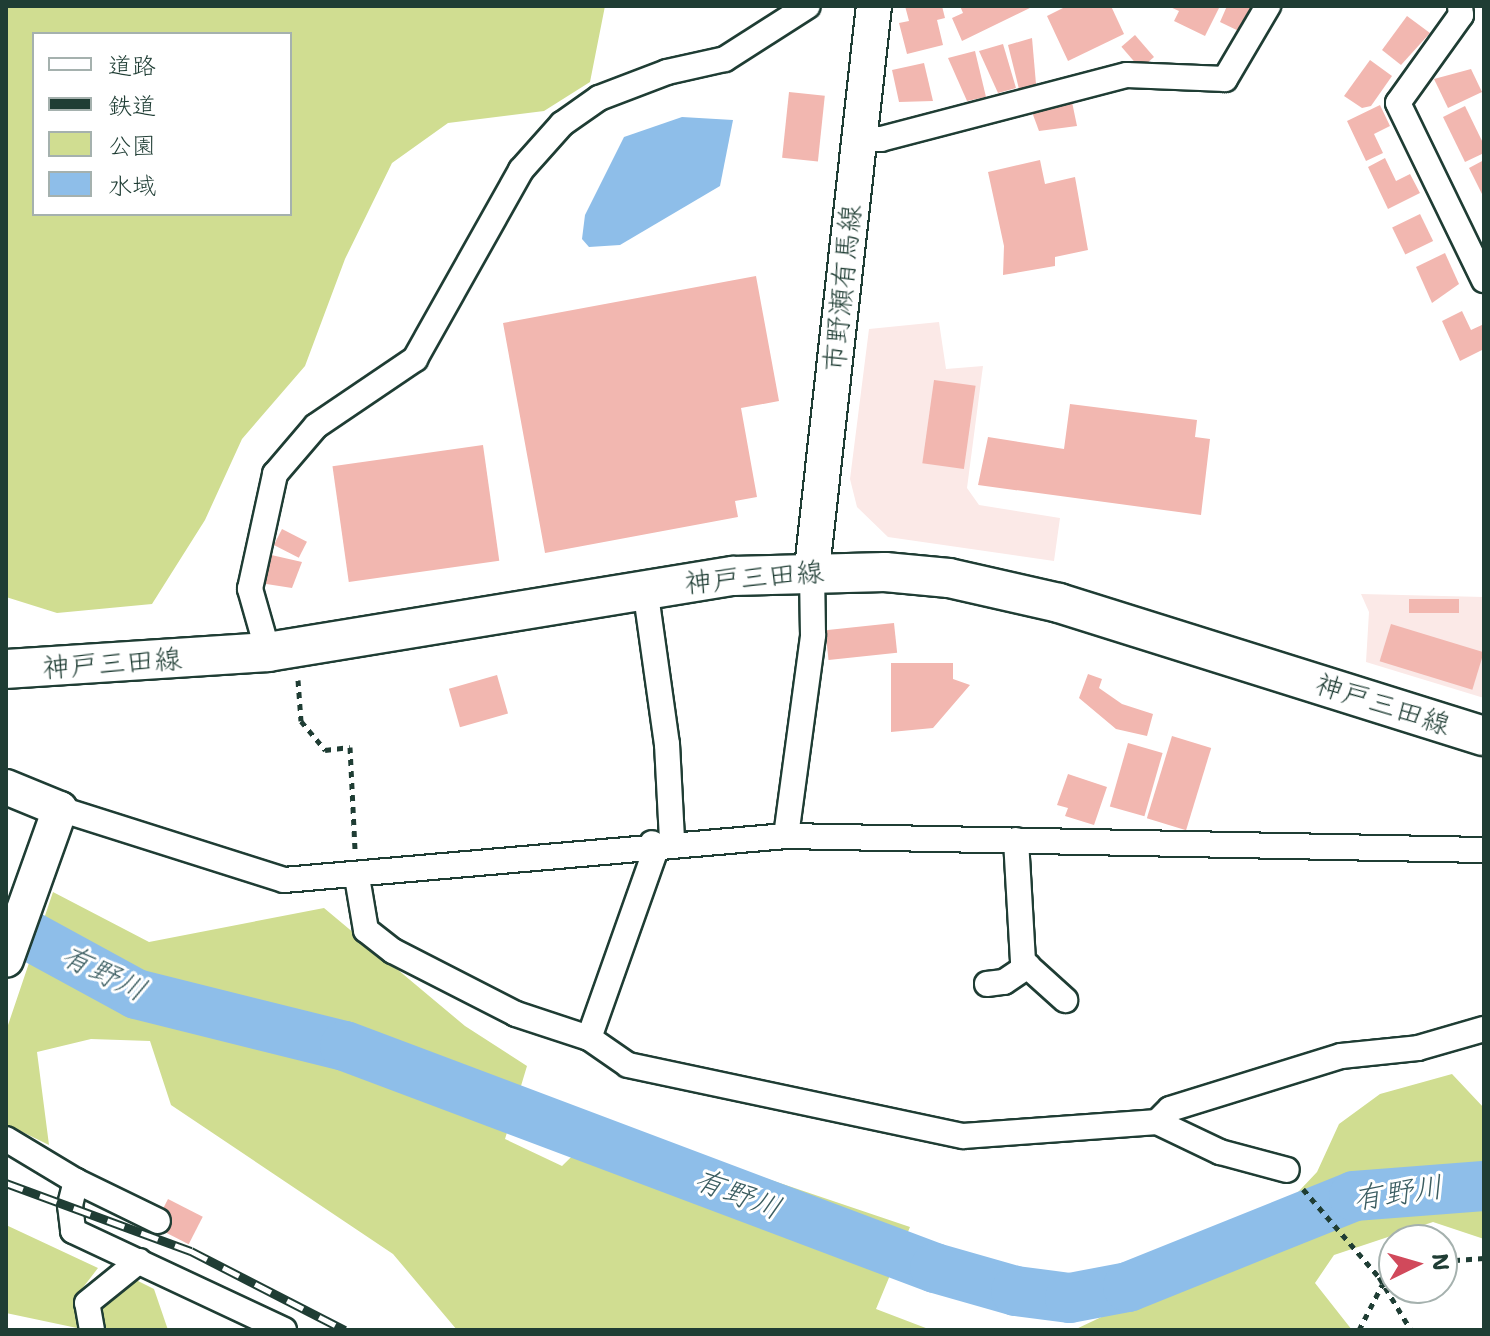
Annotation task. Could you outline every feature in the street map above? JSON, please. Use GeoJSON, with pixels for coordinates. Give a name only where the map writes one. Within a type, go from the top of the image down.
{"type":"FeatureCollection","features":[{"type":"Feature","properties":{"kind":"main road","name":"市野瀬有馬線"},"geometry":{"type":"LineString","coordinates":[[812,569],[874,6]]}},
{"type":"Feature","properties":{"kind":"main road","name":"神戸三田線"},"geometry":{"type":"LineString","coordinates":[[6,669],[283,649],[645,588],[812,569],[997,587],[1484,736]]}},
{"type":"Feature","properties":{"kind":"main road"},"geometry":{"type":"LineString","coordinates":[[6,787],[60,809],[30,884],[6,960]]}},
{"type":"Feature","properties":{"kind":"street"},"geometry":{"type":"LineString","coordinates":[[283,649],[250,589],[275,474],[316,426],[415,359],[521,170],[562,124],[599,98],[667,72],[725,59],[808,6]]}},
{"type":"Feature","properties":{"kind":"street"},"geometry":{"type":"LineString","coordinates":[[858,139],[881,139],[1127,75],[1225,79],[1268,6]]}},
{"type":"Feature","properties":{"kind":"street"},"geometry":{"type":"LineString","coordinates":[[1460,6],[1461,15],[1398,103],[1484,280]]}},
{"type":"Feature","properties":{"kind":"street"},"geometry":{"type":"LineString","coordinates":[[786,836],[813,635],[812,569]]}},
{"type":"Feature","properties":{"kind":"street"},"geometry":{"type":"LineString","coordinates":[[589,1038],[654,854],[662,842],[667,744],[645,588]]}},
{"type":"Feature","properties":{"kind":"street"},"geometry":{"type":"LineString","coordinates":[[60,809],[284,880],[357,877],[662,842],[786,836],[1484,850]]}},
{"type":"Feature","properties":{"kind":"street"},"geometry":{"type":"LineString","coordinates":[[1016,840],[1028,966],[1065,1000]]}},
{"type":"Feature","properties":{"kind":"street"},"geometry":{"type":"LineString","coordinates":[[357,877],[366,930],[393,951],[516,1014],[589,1038],[628,1065],[963,1136],[1157,1122],[1220,1152],[1287,1170]]}},
{"type":"Feature","properties":{"kind":"street"},"geometry":{"type":"LineString","coordinates":[[987,984],[1004,982],[1028,966]]}},
{"type":"Feature","properties":{"kind":"street"},"geometry":{"type":"LineString","coordinates":[[1157,1122],[1170,1109],[1341,1056],[1418,1048],[1484,1029]]}},
{"type":"Feature","properties":{"kind":"street"},"geometry":{"type":"LineString","coordinates":[[6,1139],[76,1181],[158,1221]]}},
{"type":"Feature","properties":{"kind":"street"},"geometry":{"type":"LineString","coordinates":[[76,1181],[70,1205],[73,1231],[284,1330]]}},
{"type":"Feature","properties":{"kind":"street"},"geometry":{"type":"LineString","coordinates":[[92,1330],[87,1303],[139,1261]]}},
{"type":"Feature","properties":{"kind":"path"},"geometry":{"type":"LineString","coordinates":[[283,649],[301,721],[325,750],[350,747],[357,877]]}},
{"type":"Feature","properties":{"kind":"path"},"geometry":{"type":"LineString","coordinates":[[1287,1170],[1378,1276]]}},
{"type":"Feature","properties":{"kind":"path"},"geometry":{"type":"LineString","coordinates":[[1458,1260],[1484,1258]]}},
{"type":"Feature","properties":{"kind":"path"},"geometry":{"type":"LineString","coordinates":[[1359,1330],[1378,1293]]}},
{"type":"Feature","properties":{"kind":"path"},"geometry":{"type":"LineString","coordinates":[[1394,1304],[1411,1330]]}},
{"type":"Feature","properties":{"kind":"shaded area"},"geometry":{"type":"Polygon","coordinates":[[[939,322],[946,369],[983,366],[967,488],[979,505],[1060,518],[1054,561],[888,537],[857,507],[850,479],[869,329],[939,322]]]}},
{"type":"Feature","properties":{"kind":"shaded area"},"geometry":{"type":"Polygon","coordinates":[[[1361,594],[1484,597],[1484,698],[1366,662],[1369,612],[1361,594]]]}},
{"type":"Feature","properties":{"kind":"green space"},"geometry":{"type":"Polygon","coordinates":[[[6,6],[605,6],[590,82],[544,111],[448,123],[392,163],[345,259],[305,366],[242,439],[205,520],[152,604],[57,613],[6,597],[6,6]]]}},
{"type":"Feature","properties":{"kind":"green space"},"geometry":{"type":"Polygon","coordinates":[[[53,892],[149,942],[324,908],[465,1026],[527,1066],[505,1139],[562,1166],[605,1124],[910,1227],[876,1309],[931,1330],[457,1330],[393,1254],[171,1105],[150,1041],[91,1039],[37,1052],[49,1145],[6,1124],[6,1031],[53,892]]]}},
{"type":"Feature","properties":{"kind":"green space"},"geometry":{"type":"Polygon","coordinates":[[[1452,1074],[1484,1108],[1484,1239],[1458,1230],[1458,1224],[1378,1224],[1378,1240],[1334,1255],[1315,1283],[1352,1330],[1074,1330],[1150,1294],[1193,1243],[1284,1207],[1317,1172],[1339,1124],[1380,1094],[1452,1074]]]}},
{"type":"Feature","properties":{"kind":"green space"},"geometry":{"type":"Polygon","coordinates":[[[6,1225],[98,1268],[78,1294],[77,1328],[6,1313],[6,1225]]]}},
{"type":"Feature","properties":{"kind":"green space"},"geometry":{"type":"Polygon","coordinates":[[[134,1279],[154,1289],[168,1330],[103,1330],[101,1310],[134,1279]]]}},
{"type":"Feature","properties":{"kind":"water"},"geometry":{"type":"Polygon","coordinates":[[[682,117],[733,120],[720,186],[620,245],[589,247],[582,239],[585,215],[624,137],[682,117]]]}},
{"type":"Feature","properties":{"kind":"building"},"geometry":{"type":"Polygon","coordinates":[[[905,6],[942,6],[945,18],[937,20],[943,45],[907,54],[899,23],[909,21],[905,6]]]}},
{"type":"Feature","properties":{"kind":"building"},"geometry":{"type":"Polygon","coordinates":[[[960,6],[1034,6],[962,41],[952,18],[963,13],[960,6]]]}},
{"type":"Feature","properties":{"kind":"building"},"geometry":{"type":"Polygon","coordinates":[[[1067,6],[1111,6],[1124,34],[1068,61],[1047,16],[1067,6]]]}},
{"type":"Feature","properties":{"kind":"building"},"geometry":{"type":"Polygon","coordinates":[[[1168,6],[1220,6],[1205,36],[1174,21],[1179,11],[1168,6]]]}},
{"type":"Feature","properties":{"kind":"building"},"geometry":{"type":"Polygon","coordinates":[[[1227,6],[1258,6],[1245,34],[1220,22],[1227,6]]]}},
{"type":"Feature","properties":{"kind":"building"},"geometry":{"type":"Polygon","coordinates":[[[1407,16],[1430,33],[1401,65],[1382,50],[1407,16]]]}},
{"type":"Feature","properties":{"kind":"building"},"geometry":{"type":"Polygon","coordinates":[[[1135,35],[1154,57],[1140,69],[1121,47],[1135,35]]]}},
{"type":"Feature","properties":{"kind":"building"},"geometry":{"type":"Polygon","coordinates":[[[1032,38],[1036,84],[1019,89],[1008,45],[1032,38]]]}},
{"type":"Feature","properties":{"kind":"building"},"geometry":{"type":"Polygon","coordinates":[[[1003,44],[1016,88],[998,93],[979,51],[1003,44]]]}},
{"type":"Feature","properties":{"kind":"building"},"geometry":{"type":"Polygon","coordinates":[[[975,51],[986,97],[967,101],[948,58],[975,51]]]}},
{"type":"Feature","properties":{"kind":"building"},"geometry":{"type":"Polygon","coordinates":[[[1370,60],[1392,76],[1371,106],[1362,108],[1344,96],[1370,60]]]}},
{"type":"Feature","properties":{"kind":"building"},"geometry":{"type":"Polygon","coordinates":[[[924,63],[933,101],[899,102],[892,70],[924,63]]]}},
{"type":"Feature","properties":{"kind":"building"},"geometry":{"type":"Polygon","coordinates":[[[1471,69],[1482,92],[1448,108],[1434,79],[1471,69]]]}},
{"type":"Feature","properties":{"kind":"building"},"geometry":{"type":"Polygon","coordinates":[[[789,92],[825,96],[818,161],[782,158],[789,92]]]}},
{"type":"Feature","properties":{"kind":"building"},"geometry":{"type":"Polygon","coordinates":[[[1072,102],[1077,126],[1039,131],[1032,112],[1072,102]]]}},
{"type":"Feature","properties":{"kind":"building"},"geometry":{"type":"Polygon","coordinates":[[[1380,105],[1390,126],[1374,134],[1383,153],[1366,161],[1347,121],[1380,105]]]}},
{"type":"Feature","properties":{"kind":"building"},"geometry":{"type":"Polygon","coordinates":[[[1465,106],[1484,145],[1484,153],[1465,162],[1443,117],[1465,106]]]}},
{"type":"Feature","properties":{"kind":"building"},"geometry":{"type":"Polygon","coordinates":[[[1385,158],[1396,181],[1410,174],[1420,193],[1388,209],[1368,167],[1385,158]]]}},
{"type":"Feature","properties":{"kind":"building"},"geometry":{"type":"Polygon","coordinates":[[[1040,160],[1045,184],[1075,177],[1088,250],[1055,257],[1055,266],[1003,275],[1004,246],[988,172],[1040,160]]]}},
{"type":"Feature","properties":{"kind":"building"},"geometry":{"type":"Polygon","coordinates":[[[1484,160],[1484,193],[1482,194],[1469,168],[1484,160]]]}},
{"type":"Feature","properties":{"kind":"building"},"geometry":{"type":"Polygon","coordinates":[[[1420,214],[1433,241],[1405,255],[1392,228],[1420,214]]]}},
{"type":"Feature","properties":{"kind":"building"},"geometry":{"type":"Polygon","coordinates":[[[1445,253],[1459,284],[1432,303],[1416,267],[1445,253]]]}},
{"type":"Feature","properties":{"kind":"building"},"geometry":{"type":"Polygon","coordinates":[[[756,276],[779,401],[741,408],[757,497],[735,501],[738,517],[545,553],[503,323],[756,276]]]}},
{"type":"Feature","properties":{"kind":"building"},"geometry":{"type":"Polygon","coordinates":[[[1462,311],[1471,330],[1484,324],[1484,349],[1460,361],[1442,321],[1462,311]]]}},
{"type":"Feature","properties":{"kind":"building"},"geometry":{"type":"Polygon","coordinates":[[[934,380],[976,386],[964,469],[922,463],[934,380]]]}},
{"type":"Feature","properties":{"kind":"building"},"geometry":{"type":"Polygon","coordinates":[[[1070,404],[1197,420],[1195,437],[1210,439],[1201,515],[978,485],[988,437],[1064,449],[1070,404]]]}},
{"type":"Feature","properties":{"kind":"building"},"geometry":{"type":"Polygon","coordinates":[[[483,445],[499,561],[349,582],[332,466],[483,445]]]}},
{"type":"Feature","properties":{"kind":"building"},"geometry":{"type":"Polygon","coordinates":[[[282,529],[307,542],[299,558],[274,545],[282,529]]]}},
{"type":"Feature","properties":{"kind":"building"},"geometry":{"type":"Polygon","coordinates":[[[267,554],[302,562],[292,588],[260,583],[267,554]]]}},
{"type":"Feature","properties":{"kind":"building"},"geometry":{"type":"Polygon","coordinates":[[[1409,599],[1459,599],[1459,613],[1409,613],[1409,599]]]}},
{"type":"Feature","properties":{"kind":"building"},"geometry":{"type":"Polygon","coordinates":[[[894,623],[897,653],[829,660],[825,630],[894,623]]]}},
{"type":"Feature","properties":{"kind":"building"},"geometry":{"type":"Polygon","coordinates":[[[1391,624],[1484,652],[1472,690],[1380,661],[1391,624]]]}},
{"type":"Feature","properties":{"kind":"building"},"geometry":{"type":"Polygon","coordinates":[[[891,663],[953,663],[953,679],[970,685],[933,728],[891,732],[891,663]]]}},
{"type":"Feature","properties":{"kind":"building"},"geometry":{"type":"Polygon","coordinates":[[[1088,674],[1102,679],[1099,688],[1122,704],[1153,714],[1147,736],[1116,729],[1079,698],[1088,674]]]}},
{"type":"Feature","properties":{"kind":"building"},"geometry":{"type":"Polygon","coordinates":[[[497,675],[508,713],[460,727],[449,689],[497,675]]]}},
{"type":"Feature","properties":{"kind":"building"},"geometry":{"type":"Polygon","coordinates":[[[1172,736],[1211,748],[1186,830],[1147,818],[1172,736]]]}},
{"type":"Feature","properties":{"kind":"building"},"geometry":{"type":"Polygon","coordinates":[[[1128,743],[1163,753],[1144,816],[1110,806],[1128,743]]]}},
{"type":"Feature","properties":{"kind":"building"},"geometry":{"type":"Polygon","coordinates":[[[1068,774],[1107,787],[1094,825],[1065,816],[1068,808],[1057,805],[1068,774]]]}},
{"type":"Feature","properties":{"kind":"building"},"geometry":{"type":"Polygon","coordinates":[[[168,1199],[203,1217],[189,1244],[154,1227],[168,1199]]]}},
{"type":"Feature","properties":{"kind":"waterway","name":"有野川"},"geometry":{"type":"LineString","coordinates":[[6,923],[136,994],[345,1046],[935,1268],[1016,1291],[1070,1298],[1128,1287],[1354,1196],[1484,1186]]}},
{"type":"Feature","properties":{"kind":"railway"},"geometry":{"type":"LineString","coordinates":[[6,1183],[191,1251],[345,1330]]}}]}
